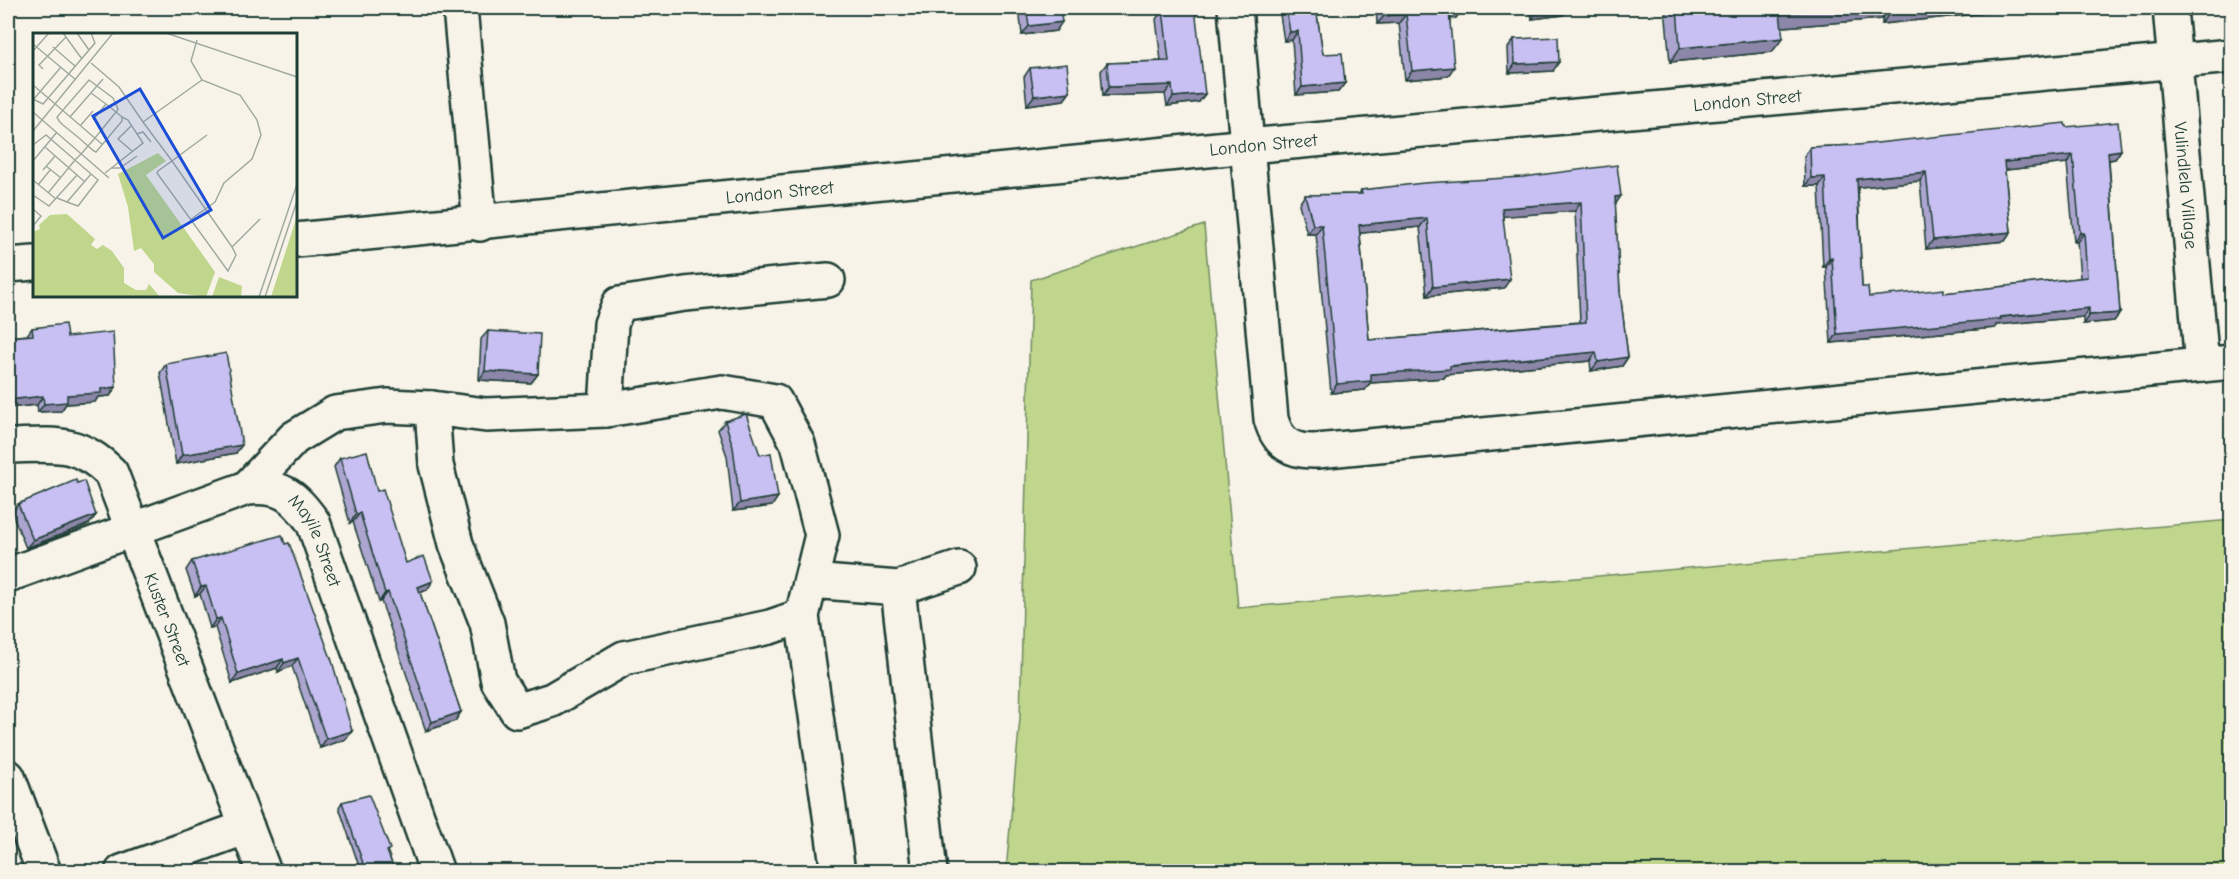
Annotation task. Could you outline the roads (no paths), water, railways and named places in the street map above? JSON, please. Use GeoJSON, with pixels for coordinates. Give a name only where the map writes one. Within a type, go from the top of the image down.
{"type":"FeatureCollection","features":[{"type":"Feature","properties":{"kind":"street"},"geometry":{"type":"LineString","coordinates":[[460,8],[480,224]]}},
{"type":"Feature","properties":{"kind":"street"},"geometry":{"type":"LineString","coordinates":[[1235,8],[1271,419],[1280,440],[1293,450],[1317,451],[1663,416],[1840,402],[2217,363]]}},
{"type":"Feature","properties":{"kind":"street","name":"Vulindlela Village"},"geometry":{"type":"LineString","coordinates":[[2170,8],[2175,61],[2217,363]]}},
{"type":"Feature","properties":{"kind":"street","name":"London Street"},"geometry":{"type":"LineString","coordinates":[[297,240],[480,224],[1248,146],[2232,56]]}},
{"type":"Feature","properties":{"kind":"street"},"geometry":{"type":"LineString","coordinates":[[8,265],[33,263]]}},
{"type":"Feature","properties":{"kind":"street"},"geometry":{"type":"LineString","coordinates":[[606,410],[611,324],[619,304],[685,294],[828,280]]}},
{"type":"Feature","properties":{"kind":"street"},"geometry":{"type":"LineString","coordinates":[[247,488],[294,438],[335,413],[387,406],[432,408],[486,415],[606,410],[722,392],[775,401],[798,444],[822,535],[802,616],[838,872]]}},
{"type":"Feature","properties":{"kind":"street"},"geometry":{"type":"LineString","coordinates":[[432,408],[435,465],[456,543],[487,623],[498,681],[517,711],[552,700],[624,658],[770,627],[802,616]]}},
{"type":"Feature","properties":{"kind":"street","name":"Kuster Street"},"geometry":{"type":"LineString","coordinates":[[8,446],[57,444],[75,447],[96,458],[111,473],[264,872]]}},
{"type":"Feature","properties":{"kind":"street","name":"Mayile Street"},"geometry":{"type":"LineString","coordinates":[[8,575],[247,488],[267,486],[284,491],[299,503],[313,522],[437,872]]}},
{"type":"Feature","properties":{"kind":"street"},"geometry":{"type":"LineString","coordinates":[[811,582],[898,588],[959,568]]}},
{"type":"Feature","properties":{"kind":"street"},"geometry":{"type":"LineString","coordinates":[[898,588],[930,872]]}},
{"type":"Feature","properties":{"kind":"street"},"geometry":{"type":"LineString","coordinates":[[8,777],[13,810],[44,872]]}},
{"type":"Feature","properties":{"kind":"street"},"geometry":{"type":"LineString","coordinates":[[123,872],[247,827]]}}]}
